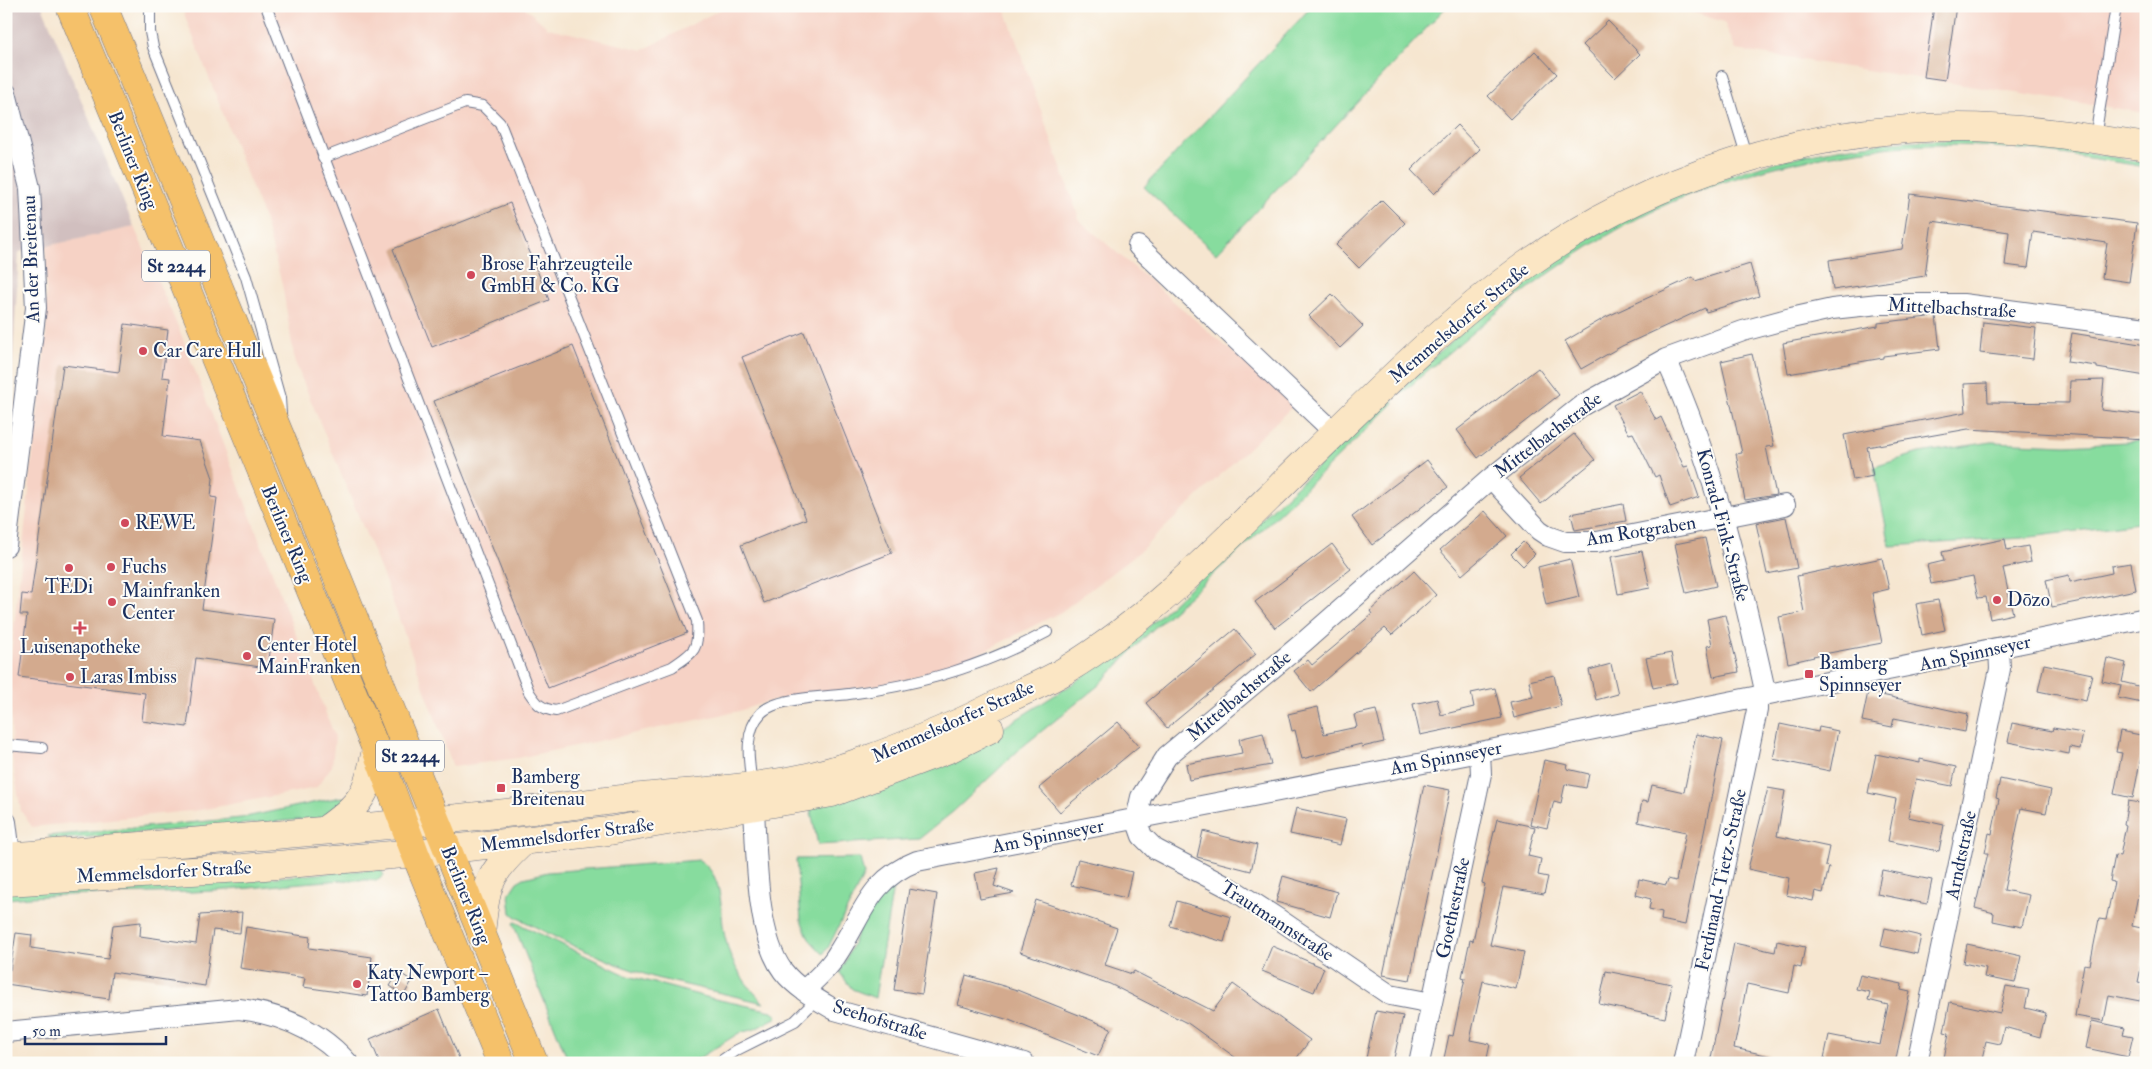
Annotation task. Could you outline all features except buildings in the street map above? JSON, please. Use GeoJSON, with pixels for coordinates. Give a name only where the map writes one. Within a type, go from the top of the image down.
{"type":"FeatureCollection","features":[{"type":"Feature","properties":{"kind":"main road","name":"Berliner Ring"},"geometry":{"type":"LineString","coordinates":[[70,6],[376,748],[415,853],[501,1063]]}},
{"type":"Feature","properties":{"kind":"main road","name":"Berliner Ring"},"geometry":{"type":"LineString","coordinates":[[103,6],[437,820],[534,1063]]}},
{"type":"Feature","properties":{"kind":"main road"},"geometry":{"type":"LineString","coordinates":[[120,45],[125,18],[121,6]]}},
{"type":"Feature","properties":{"kind":"main road","name":"Memmelsdorfer Straße"},"geometry":{"type":"LineString","coordinates":[[9,869],[243,868],[448,850],[609,831],[753,797],[798,779],[873,758],[953,725],[1064,672],[1145,612],[1205,561],[1436,337],[1528,264],[1571,235],[1626,206],[1680,181],[1748,158],[1808,143],[1916,128],[1963,127],[2013,130],[2146,147]]}},
{"type":"Feature","properties":{"kind":"main road"},"geometry":{"type":"LineString","coordinates":[[324,830],[352,810],[361,799],[372,772],[376,748]]}},
{"type":"Feature","properties":{"kind":"main road","name":"Memmelsdorfer Straße"},"geometry":{"type":"LineString","coordinates":[[9,869],[324,830],[505,814],[640,797],[753,797]]}},
{"type":"Feature","properties":{"kind":"main road"},"geometry":{"type":"LineString","coordinates":[[482,934],[489,881],[498,866],[524,841]]}},
{"type":"Feature","properties":{"kind":"street","name":"An der Breitenau"},"geometry":{"type":"LineString","coordinates":[[6,93],[30,188],[36,308],[6,546]]}},
{"type":"Feature","properties":{"kind":"street"},"geometry":{"type":"LineString","coordinates":[[1138,246],[1335,433]]}},
{"type":"Feature","properties":{"kind":"street","name":"Mittelbachstraße"},"geometry":{"type":"LineString","coordinates":[[1136,819],[1141,797],[1167,756],[1305,641],[1491,478],[1581,406],[1666,359],[1743,331],[1791,318],[1832,308],[1879,304],[1963,304],[2146,328]]}},
{"type":"Feature","properties":{"kind":"street","name":"Konrad-Fink-Straße"},"geometry":{"type":"LineString","coordinates":[[1666,359],[1682,394],[1705,456],[1724,517],[1762,696]]}},
{"type":"Feature","properties":{"kind":"street","name":"Am Rotgraben"},"geometry":{"type":"LineString","coordinates":[[1491,478],[1539,530],[1548,536],[1565,542],[1597,542],[1785,505]]}},
{"type":"Feature","properties":{"kind":"street","name":"Am Spinnseyer"},"geometry":{"type":"LineString","coordinates":[[811,994],[836,957],[871,895],[899,868],[917,861],[1480,752],[2146,618]]}},
{"type":"Feature","properties":{"kind":"street","name":"Arndtstraße"},"geometry":{"type":"LineString","coordinates":[[1917,1063],[2000,668],[1999,648]]}},
{"type":"Feature","properties":{"kind":"street","name":"Ferdinand-Tietz-Straße"},"geometry":{"type":"LineString","coordinates":[[1683,1063],[1757,710],[1762,696]]}},
{"type":"Feature","properties":{"kind":"street","name":"Goethestraße"},"geometry":{"type":"LineString","coordinates":[[1419,1063],[1481,774],[1480,752]]}},
{"type":"Feature","properties":{"kind":"street","name":"Seehofstraße"},"geometry":{"type":"LineString","coordinates":[[753,797],[763,915],[768,942],[775,960],[785,973],[835,1010],[961,1054],[1024,1063]]}},
{"type":"Feature","properties":{"kind":"street","name":"Trautmannstraße"},"geometry":{"type":"LineString","coordinates":[[1136,819],[1142,836],[1155,849],[1235,892],[1280,920],[1373,985],[1390,994],[1432,1003]]}},
{"type":"Feature","properties":{"kind":"street"},"geometry":{"type":"LineString","coordinates":[[6,822],[9,869]]}},
{"type":"Feature","properties":{"kind":"street"},"geometry":{"type":"LineString","coordinates":[[6,1032],[240,1009],[263,1012],[293,1022],[320,1038],[348,1063]]}},
{"type":"Feature","properties":{"kind":"lane"},"geometry":{"type":"LineString","coordinates":[[150,6],[150,32],[153,46],[246,277],[280,398],[281,438]]}},
{"type":"Feature","properties":{"kind":"lane"},"geometry":{"type":"LineString","coordinates":[[266,6],[324,158],[529,692],[537,705],[544,710],[556,711],[672,667],[689,655],[698,641],[697,620],[500,123],[483,106],[465,103],[324,158]]}},
{"type":"Feature","properties":{"kind":"lane"},"geometry":{"type":"LineString","coordinates":[[2095,139],[2116,6]]}},
{"type":"Feature","properties":{"kind":"lane"},"geometry":{"type":"LineString","coordinates":[[1722,76],[1748,158]]}},
{"type":"Feature","properties":{"kind":"lane"},"geometry":{"type":"LineString","coordinates":[[753,797],[749,762],[751,732],[762,711],[779,703],[862,693],[949,675],[1008,653],[1047,632]]}},
{"type":"Feature","properties":{"kind":"lane"},"geometry":{"type":"LineString","coordinates":[[6,745],[42,748]]}},
{"type":"Feature","properties":{"kind":"lane"},"geometry":{"type":"LineString","coordinates":[[718,1063],[737,1050],[795,1022],[811,994]]}},
{"type":"Feature","properties":{"kind":"shaded area"},"geometry":{"type":"Polygon","coordinates":[[[6,6],[42,6],[134,227],[19,252],[6,478],[6,6]]]}},
{"type":"Feature","properties":{"kind":"shaded area"},"geometry":{"type":"Polygon","coordinates":[[[181,6],[523,6],[548,28],[643,50],[727,6],[1004,6],[1080,221],[1294,405],[1139,552],[1061,612],[966,660],[897,682],[766,702],[739,711],[518,758],[453,767],[384,578],[295,362],[282,284],[265,221],[181,6]]]}},
{"type":"Feature","properties":{"kind":"shaded area"},"geometry":{"type":"Polygon","coordinates":[[[1686,6],[2146,6],[2146,113],[1736,50],[1724,22],[1688,11],[1686,6]]]}},
{"type":"Feature","properties":{"kind":"shaded area"},"geometry":{"type":"Polygon","coordinates":[[[134,227],[179,329],[335,737],[332,766],[316,788],[200,810],[32,827],[21,811],[12,758],[10,663],[46,336],[46,246],[134,227]]]}},
{"type":"Feature","properties":{"kind":"green space"},"geometry":{"type":"Polygon","coordinates":[[[1312,6],[1447,6],[1216,254],[1144,187],[1312,6]]]}},
{"type":"Feature","properties":{"kind":"green space"},"geometry":{"type":"Polygon","coordinates":[[[1982,140],[2057,147],[2146,163],[2146,167],[2011,148],[1930,145],[1861,150],[1825,156],[1720,183],[1656,209],[1587,248],[1491,317],[1401,394],[1398,390],[1499,300],[1542,268],[1603,230],[1686,192],[1772,163],[1861,145],[1906,141],[1982,140]]]}},
{"type":"Feature","properties":{"kind":"green space"},"geometry":{"type":"Polygon","coordinates":[[[1391,397],[1394,403],[1263,529],[1151,631],[1099,685],[1022,747],[954,811],[919,839],[818,845],[810,807],[990,736],[1074,683],[1148,627],[1391,397]]]}},
{"type":"Feature","properties":{"kind":"green space"},"geometry":{"type":"Polygon","coordinates":[[[2146,441],[2146,522],[2023,538],[1890,546],[1874,467],[1919,453],[1992,442],[2066,445],[2146,441]]]}},
{"type":"Feature","properties":{"kind":"green space"},"geometry":{"type":"Polygon","coordinates":[[[341,797],[348,799],[321,818],[53,840],[48,836],[241,818],[341,797]]]}},
{"type":"Feature","properties":{"kind":"green space"},"geometry":{"type":"Polygon","coordinates":[[[860,858],[864,875],[828,948],[823,954],[809,939],[801,920],[796,859],[860,858]]]}},
{"type":"Feature","properties":{"kind":"green space"},"geometry":{"type":"Polygon","coordinates":[[[699,860],[708,867],[718,886],[724,930],[732,959],[751,989],[764,1003],[656,978],[624,967],[567,943],[511,913],[509,894],[517,882],[524,878],[548,872],[699,860]]]}},
{"type":"Feature","properties":{"kind":"green space"},"geometry":{"type":"Polygon","coordinates":[[[380,869],[384,875],[378,880],[332,881],[216,891],[6,899],[6,892],[85,887],[152,887],[380,869]]]}},
{"type":"Feature","properties":{"kind":"green space"},"geometry":{"type":"Polygon","coordinates":[[[893,887],[875,998],[852,989],[840,973],[863,920],[871,907],[893,887]]]}},
{"type":"Feature","properties":{"kind":"green space"},"geometry":{"type":"Polygon","coordinates":[[[515,922],[628,976],[710,998],[772,1011],[777,1017],[755,1029],[739,1033],[691,1063],[569,1063],[513,923],[515,922]]]}},
{"type":"Feature","properties":{"kind":"place","name":"Brose Fahrzeugteile GmbH & Co. KG"},"geometry":{"type":"Point","coordinates":[471,275]}},
{"type":"Feature","properties":{"kind":"place","name":"Car Care Hull"},"geometry":{"type":"Point","coordinates":[143,351]}},
{"type":"Feature","properties":{"kind":"place","name":"REWE"},"geometry":{"type":"Point","coordinates":[125,523]}},
{"type":"Feature","properties":{"kind":"place","name":"Fuchs"},"geometry":{"type":"Point","coordinates":[111,567]}},
{"type":"Feature","properties":{"kind":"place","name":"TEDi"},"geometry":{"type":"Point","coordinates":[69,568]}},
{"type":"Feature","properties":{"kind":"place","name":"Dōzo"},"geometry":{"type":"Point","coordinates":[1997,600]}},
{"type":"Feature","properties":{"kind":"place","name":"Mainfranken Center"},"geometry":{"type":"Point","coordinates":[112,602]}},
{"type":"Feature","properties":{"kind":"place","name":"Luisenapotheke"},"geometry":{"type":"Point","coordinates":[80,628]}},
{"type":"Feature","properties":{"kind":"place","name":"Center Hotel MainFranken"},"geometry":{"type":"Point","coordinates":[247,656]}},
{"type":"Feature","properties":{"kind":"place","name":"Bamberg Spinnseyer"},"geometry":{"type":"Point","coordinates":[1809,674]}},
{"type":"Feature","properties":{"kind":"place","name":"Laras Imbiss"},"geometry":{"type":"Point","coordinates":[70,677]}},
{"type":"Feature","properties":{"kind":"place","name":"Bamberg Breitenau"},"geometry":{"type":"Point","coordinates":[501,788]}},
{"type":"Feature","properties":{"kind":"place","name":"Katy Newport – Tattoo Bamberg"},"geometry":{"type":"Point","coordinates":[357,984]}}]}
